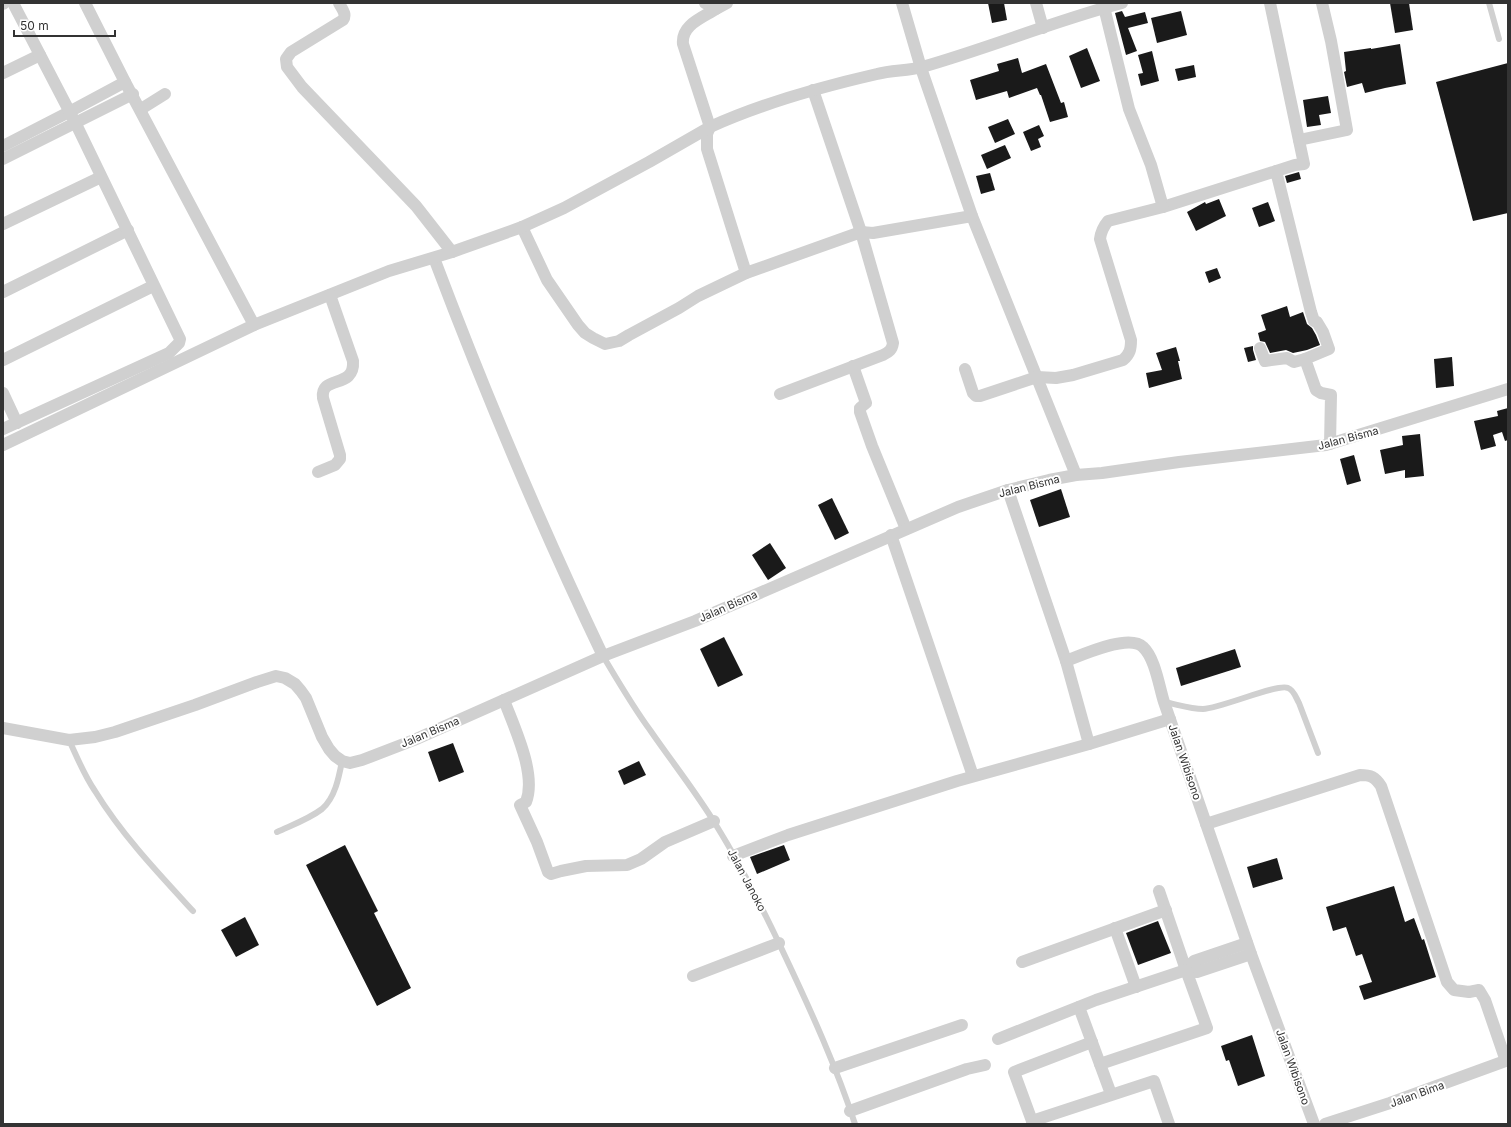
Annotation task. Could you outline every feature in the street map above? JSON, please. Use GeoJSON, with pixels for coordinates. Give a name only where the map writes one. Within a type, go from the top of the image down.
{"type":"FeatureCollection","features":[{"type":"Feature","properties":{"kind":"street"},"geometry":{"type":"LineString","coordinates":[[3,429],[169,353],[179,343],[178,334],[153,286],[128,230],[70,112],[13,3]]}},
{"type":"Feature","properties":{"kind":"street"},"geometry":{"type":"LineString","coordinates":[[85,3],[125,82],[133,94],[254,325]]}},
{"type":"Feature","properties":{"kind":"street"},"geometry":{"type":"LineString","coordinates":[[339,3],[345,13],[345,17],[291,52],[286,59],[287,67],[311,96],[416,206],[452,252]]}},
{"type":"Feature","properties":{"kind":"street"},"geometry":{"type":"LineString","coordinates":[[705,3],[716,9]]}},
{"type":"Feature","properties":{"kind":"street"},"geometry":{"type":"LineString","coordinates":[[727,3],[689,26],[685,30],[682,40],[710,127],[706,134],[707,149],[746,273]]}},
{"type":"Feature","properties":{"kind":"street"},"geometry":{"type":"LineString","coordinates":[[902,3],[921,68],[972,216],[1076,475]]}},
{"type":"Feature","properties":{"kind":"street"},"geometry":{"type":"LineString","coordinates":[[1036,3],[1043,28]]}},
{"type":"Feature","properties":{"kind":"street"},"geometry":{"type":"LineString","coordinates":[[3,445],[254,325],[389,271],[452,252],[522,226],[570,205],[710,127],[745,113],[813,90],[880,73],[921,68],[1043,28],[1104,5],[1122,3]]}},
{"type":"Feature","properties":{"kind":"street"},"geometry":{"type":"LineString","coordinates":[[965,368],[973,393],[976,396],[980,396],[1037,378],[1056,378],[1073,375],[1123,360],[1128,355],[1131,348],[1131,340],[1100,240],[1103,226],[1108,220],[1163,207],[1276,171],[1304,164],[1270,3]]}},
{"type":"Feature","properties":{"kind":"street"},"geometry":{"type":"LineString","coordinates":[[1300,140],[1347,130],[1331,41],[1322,3]]}},
{"type":"Feature","properties":{"kind":"street"},"geometry":{"type":"LineString","coordinates":[[1104,5],[1129,109],[1151,164],[1163,207]]}},
{"type":"Feature","properties":{"kind":"street"},"geometry":{"type":"LineString","coordinates":[[3,73],[40,55]]}},
{"type":"Feature","properties":{"kind":"street"},"geometry":{"type":"LineString","coordinates":[[3,146],[125,82]]}},
{"type":"Feature","properties":{"kind":"street"},"geometry":{"type":"LineString","coordinates":[[780,394],[888,353],[891,351],[893,343],[860,232],[813,90]]}},
{"type":"Feature","properties":{"kind":"street"},"geometry":{"type":"LineString","coordinates":[[3,159],[76,124],[133,94]]}},
{"type":"Feature","properties":{"kind":"street"},"geometry":{"type":"LineString","coordinates":[[141,110],[165,94]]}},
{"type":"Feature","properties":{"kind":"street"},"geometry":{"type":"LineString","coordinates":[[1260,348],[1265,361],[1287,358],[1294,362],[1328,350],[1323,332],[1317,322],[1314,321],[1311,312],[1276,171]]}},
{"type":"Feature","properties":{"kind":"street"},"geometry":{"type":"LineString","coordinates":[[3,224],[101,177]]}},
{"type":"Feature","properties":{"kind":"street"},"geometry":{"type":"LineString","coordinates":[[522,226],[547,280],[578,325],[593,338],[605,344],[629,335],[698,296],[746,273],[860,232],[873,233],[972,216]]}},
{"type":"Feature","properties":{"kind":"street"},"geometry":{"type":"LineString","coordinates":[[3,292],[128,230]]}},
{"type":"Feature","properties":{"kind":"street"},"geometry":{"type":"LineString","coordinates":[[434,258],[470,354],[519,471],[566,578],[603,656]]}},
{"type":"Feature","properties":{"kind":"street"},"geometry":{"type":"LineString","coordinates":[[3,360],[153,286]]}},
{"type":"Feature","properties":{"kind":"street"},"geometry":{"type":"LineString","coordinates":[[318,472],[335,464],[340,459],[323,398],[323,392],[330,384],[348,378],[353,366],[353,362],[330,294]]}},
{"type":"Feature","properties":{"kind":"street"},"geometry":{"type":"LineString","coordinates":[[1305,359],[1316,390],[1321,393],[1331,395],[1330,444]]}},
{"type":"Feature","properties":{"kind":"street"},"geometry":{"type":"LineString","coordinates":[[854,366],[866,403],[860,408],[860,412],[872,446],[906,529]]}},
{"type":"Feature","properties":{"kind":"street","name":"Jalan Bisma"},"geometry":{"type":"LineString","coordinates":[[342,761],[350,763],[362,760],[414,740],[603,656],[695,621],[958,507],[1008,490],[1076,475],[1330,444],[1508,389]]}},
{"type":"Feature","properties":{"kind":"street"},"geometry":{"type":"LineString","coordinates":[[3,393],[17,422]]}},
{"type":"Feature","properties":{"kind":"street"},"geometry":{"type":"LineString","coordinates":[[1008,490],[1066,661],[1089,744]]}},
{"type":"Feature","properties":{"kind":"street"},"geometry":{"type":"LineString","coordinates":[[891,535],[973,776]]}},
{"type":"Feature","properties":{"kind":"street","name":"Jalan Wibisono"},"geometry":{"type":"LineString","coordinates":[[1066,661],[1120,642],[1131,642],[1140,644],[1144,647],[1152,662],[1164,702],[1249,948],[1314,1124]]}},
{"type":"Feature","properties":{"kind":"street"},"geometry":{"type":"LineString","coordinates":[[3,728],[69,740],[95,737],[115,732],[276,676],[285,678],[295,684],[306,698],[328,749],[342,761]]}},
{"type":"Feature","properties":{"kind":"street"},"geometry":{"type":"LineString","coordinates":[[504,700],[522,745],[526,762],[529,795],[526,802],[520,805],[537,842],[548,872],[551,874],[586,866],[626,865],[641,859],[665,842],[714,821]]}},
{"type":"Feature","properties":{"kind":"street"},"geometry":{"type":"LineString","coordinates":[[733,856],[788,835],[973,776],[1089,744],[1170,719]]}},
{"type":"Feature","properties":{"kind":"street"},"geometry":{"type":"LineString","coordinates":[[1206,824],[1360,775],[1370,775],[1376,779],[1381,786],[1447,982],[1454,990],[1469,992],[1479,990],[1485,1000],[1507,1061]]}},
{"type":"Feature","properties":{"kind":"street"},"geometry":{"type":"LineString","coordinates":[[1100,1064],[1207,1028],[1159,891]]}},
{"type":"Feature","properties":{"kind":"street"},"geometry":{"type":"LineString","coordinates":[[1022,962],[1166,910]]}},
{"type":"Feature","properties":{"kind":"street"},"geometry":{"type":"LineString","coordinates":[[1115,928],[1136,986]]}},
{"type":"Feature","properties":{"kind":"street"},"geometry":{"type":"LineString","coordinates":[[693,976],[779,943]]}},
{"type":"Feature","properties":{"kind":"street"},"geometry":{"type":"LineString","coordinates":[[998,1039],[1136,986],[1186,970],[1197,972],[1249,948]]}},
{"type":"Feature","properties":{"kind":"street"},"geometry":{"type":"LineString","coordinates":[[1079,1007],[1111,1094]]}},
{"type":"Feature","properties":{"kind":"street"},"geometry":{"type":"LineString","coordinates":[[835,1068],[962,1025]]}},
{"type":"Feature","properties":{"kind":"street"},"geometry":{"type":"LineString","coordinates":[[1092,1042],[1014,1072],[1032,1123],[1111,1094],[1154,1081],[1168,1124]]}},
{"type":"Feature","properties":{"kind":"street","name":"Jalan Bima"},"geometry":{"type":"LineString","coordinates":[[1325,1124],[1390,1103],[1507,1061]]}},
{"type":"Feature","properties":{"kind":"street"},"geometry":{"type":"LineString","coordinates":[[850,1111],[967,1069],[985,1065]]}},
{"type":"Feature","properties":{"kind":"lane"},"geometry":{"type":"LineString","coordinates":[[1489,3],[1499,39]]}},
{"type":"Feature","properties":{"kind":"lane","name":"Jalan Janoko"},"geometry":{"type":"LineString","coordinates":[[603,656],[628,699],[714,821],[746,876],[823,1037],[854,1124]]}},
{"type":"Feature","properties":{"kind":"lane"},"geometry":{"type":"LineString","coordinates":[[1164,702],[1202,709],[1233,703],[1267,690],[1283,687],[1289,688],[1299,703],[1318,753]]}},
{"type":"Feature","properties":{"kind":"lane"},"geometry":{"type":"LineString","coordinates":[[69,740],[91,784],[110,814],[138,850],[193,911]]}},
{"type":"Feature","properties":{"kind":"lane"},"geometry":{"type":"LineString","coordinates":[[278,832],[322,809],[329,800],[339,777],[342,761]]}},
{"type":"Feature","properties":{"kind":"building"},"geometry":{"type":"Polygon","coordinates":[[[988,3],[1004,3],[1007,20],[992,23],[988,3]]]}},
{"type":"Feature","properties":{"kind":"building"},"geometry":{"type":"Polygon","coordinates":[[[1390,3],[1409,3],[1413,30],[1395,33],[1390,3]]]}},
{"type":"Feature","properties":{"kind":"building"},"geometry":{"type":"Polygon","coordinates":[[[1122,11],[1125,17],[1145,12],[1148,23],[1128,28],[1137,51],[1126,55],[1115,13],[1122,11]]]}},
{"type":"Feature","properties":{"kind":"building"},"geometry":{"type":"Polygon","coordinates":[[[1181,11],[1187,35],[1157,43],[1151,18],[1181,11]]]}},
{"type":"Feature","properties":{"kind":"building"},"geometry":{"type":"Polygon","coordinates":[[[1400,44],[1406,84],[1365,93],[1362,83],[1347,87],[1344,72],[1346,71],[1344,52],[1400,44]]]}},
{"type":"Feature","properties":{"kind":"building"},"geometry":{"type":"Polygon","coordinates":[[[1087,48],[1100,81],[1081,88],[1069,56],[1087,48]]]}},
{"type":"Feature","properties":{"kind":"building"},"geometry":{"type":"Polygon","coordinates":[[[1152,51],[1159,81],[1141,86],[1138,74],[1143,73],[1138,55],[1152,51]]]}},
{"type":"Feature","properties":{"kind":"building"},"geometry":{"type":"Polygon","coordinates":[[[1018,58],[1022,73],[1046,64],[1061,103],[1064,102],[1068,117],[1050,122],[1041,95],[1037,88],[1009,98],[1007,91],[976,100],[970,80],[999,71],[997,64],[1018,58]]]}},
{"type":"Feature","properties":{"kind":"building"},"geometry":{"type":"Polygon","coordinates":[[[1508,63],[1508,213],[1473,221],[1436,82],[1508,63]]]}},
{"type":"Feature","properties":{"kind":"building"},"geometry":{"type":"Polygon","coordinates":[[[1194,65],[1196,77],[1178,81],[1175,69],[1194,65]]]}},
{"type":"Feature","properties":{"kind":"building"},"geometry":{"type":"Polygon","coordinates":[[[1328,96],[1331,113],[1319,115],[1321,125],[1307,127],[1303,100],[1328,96]]]}},
{"type":"Feature","properties":{"kind":"building"},"geometry":{"type":"Polygon","coordinates":[[[1008,119],[1015,134],[995,143],[988,127],[1008,119]]]}},
{"type":"Feature","properties":{"kind":"building"},"geometry":{"type":"Polygon","coordinates":[[[1039,125],[1044,136],[1038,139],[1041,147],[1031,151],[1023,132],[1039,125]]]}},
{"type":"Feature","properties":{"kind":"building"},"geometry":{"type":"Polygon","coordinates":[[[1005,145],[1011,158],[987,169],[981,155],[1005,145]]]}},
{"type":"Feature","properties":{"kind":"building"},"geometry":{"type":"Polygon","coordinates":[[[1299,172],[1301,179],[1287,183],[1285,176],[1299,172]]]}},
{"type":"Feature","properties":{"kind":"building"},"geometry":{"type":"Polygon","coordinates":[[[990,173],[995,190],[981,194],[976,176],[990,173]]]}},
{"type":"Feature","properties":{"kind":"building"},"geometry":{"type":"Polygon","coordinates":[[[1219,199],[1226,216],[1196,231],[1187,212],[1205,202],[1206,204],[1219,199]]]}},
{"type":"Feature","properties":{"kind":"building"},"geometry":{"type":"Polygon","coordinates":[[[1268,202],[1275,221],[1259,227],[1252,208],[1268,202]]]}},
{"type":"Feature","properties":{"kind":"building"},"geometry":{"type":"Polygon","coordinates":[[[1217,268],[1221,278],[1209,283],[1205,272],[1217,268]]]}},
{"type":"Feature","properties":{"kind":"building"},"geometry":{"type":"Polygon","coordinates":[[[1287,306],[1290,317],[1303,312],[1307,324],[1312,328],[1320,345],[1293,353],[1286,350],[1270,353],[1265,342],[1260,341],[1258,333],[1266,330],[1261,315],[1287,306]]]}},
{"type":"Feature","properties":{"kind":"building"},"geometry":{"type":"Polygon","coordinates":[[[1253,346],[1256,360],[1248,362],[1244,348],[1253,346]]]}},
{"type":"Feature","properties":{"kind":"building"},"geometry":{"type":"Polygon","coordinates":[[[1176,347],[1180,361],[1178,361],[1182,379],[1149,388],[1146,373],[1162,370],[1156,353],[1176,347]]]}},
{"type":"Feature","properties":{"kind":"building"},"geometry":{"type":"Polygon","coordinates":[[[1452,357],[1454,386],[1436,388],[1434,359],[1452,357]]]}},
{"type":"Feature","properties":{"kind":"building"},"geometry":{"type":"Polygon","coordinates":[[[1508,408],[1508,440],[1505,441],[1502,432],[1493,435],[1496,446],[1481,450],[1474,421],[1498,416],[1497,411],[1508,408]]]}},
{"type":"Feature","properties":{"kind":"building"},"geometry":{"type":"Polygon","coordinates":[[[1420,434],[1424,476],[1405,478],[1405,470],[1385,474],[1380,450],[1403,445],[1402,436],[1420,434]]]}},
{"type":"Feature","properties":{"kind":"building"},"geometry":{"type":"Polygon","coordinates":[[[1354,455],[1361,481],[1347,485],[1340,459],[1354,455]]]}},
{"type":"Feature","properties":{"kind":"building"},"geometry":{"type":"Polygon","coordinates":[[[1061,489],[1070,517],[1039,527],[1030,500],[1061,489]]]}},
{"type":"Feature","properties":{"kind":"building"},"geometry":{"type":"Polygon","coordinates":[[[832,498],[849,533],[835,540],[818,505],[832,498]]]}},
{"type":"Feature","properties":{"kind":"building"},"geometry":{"type":"Polygon","coordinates":[[[770,543],[786,568],[768,580],[752,555],[770,543]]]}},
{"type":"Feature","properties":{"kind":"building"},"geometry":{"type":"Polygon","coordinates":[[[724,637],[743,675],[718,687],[700,649],[724,637]]]}},
{"type":"Feature","properties":{"kind":"building"},"geometry":{"type":"Polygon","coordinates":[[[1235,649],[1241,667],[1181,686],[1176,668],[1235,649]]]}},
{"type":"Feature","properties":{"kind":"building"},"geometry":{"type":"Polygon","coordinates":[[[453,743],[464,772],[439,782],[428,752],[453,743]]]}},
{"type":"Feature","properties":{"kind":"building"},"geometry":{"type":"Polygon","coordinates":[[[639,761],[646,775],[624,785],[618,771],[639,761]]]}},
{"type":"Feature","properties":{"kind":"building"},"geometry":{"type":"Polygon","coordinates":[[[345,845],[378,911],[374,913],[411,988],[377,1006],[306,865],[345,845]]]}},
{"type":"Feature","properties":{"kind":"building"},"geometry":{"type":"Polygon","coordinates":[[[784,845],[790,860],[757,874],[750,857],[784,845]]]}},
{"type":"Feature","properties":{"kind":"building"},"geometry":{"type":"Polygon","coordinates":[[[1277,858],[1283,879],[1253,888],[1247,867],[1277,858]]]}},
{"type":"Feature","properties":{"kind":"building"},"geometry":{"type":"Polygon","coordinates":[[[1394,886],[1405,922],[1414,918],[1422,940],[1424,939],[1436,977],[1364,1000],[1359,986],[1372,982],[1362,954],[1356,956],[1346,927],[1333,931],[1326,907],[1394,886]]]}},
{"type":"Feature","properties":{"kind":"building"},"geometry":{"type":"Polygon","coordinates":[[[245,917],[259,945],[236,957],[221,930],[245,917]]]}},
{"type":"Feature","properties":{"kind":"building"},"geometry":{"type":"Polygon","coordinates":[[[1158,921],[1171,953],[1138,965],[1126,933],[1158,921]]]}},
{"type":"Feature","properties":{"kind":"building"},"geometry":{"type":"Polygon","coordinates":[[[1252,1035],[1265,1076],[1238,1086],[1229,1060],[1226,1061],[1221,1046],[1252,1035]]]}}]}
